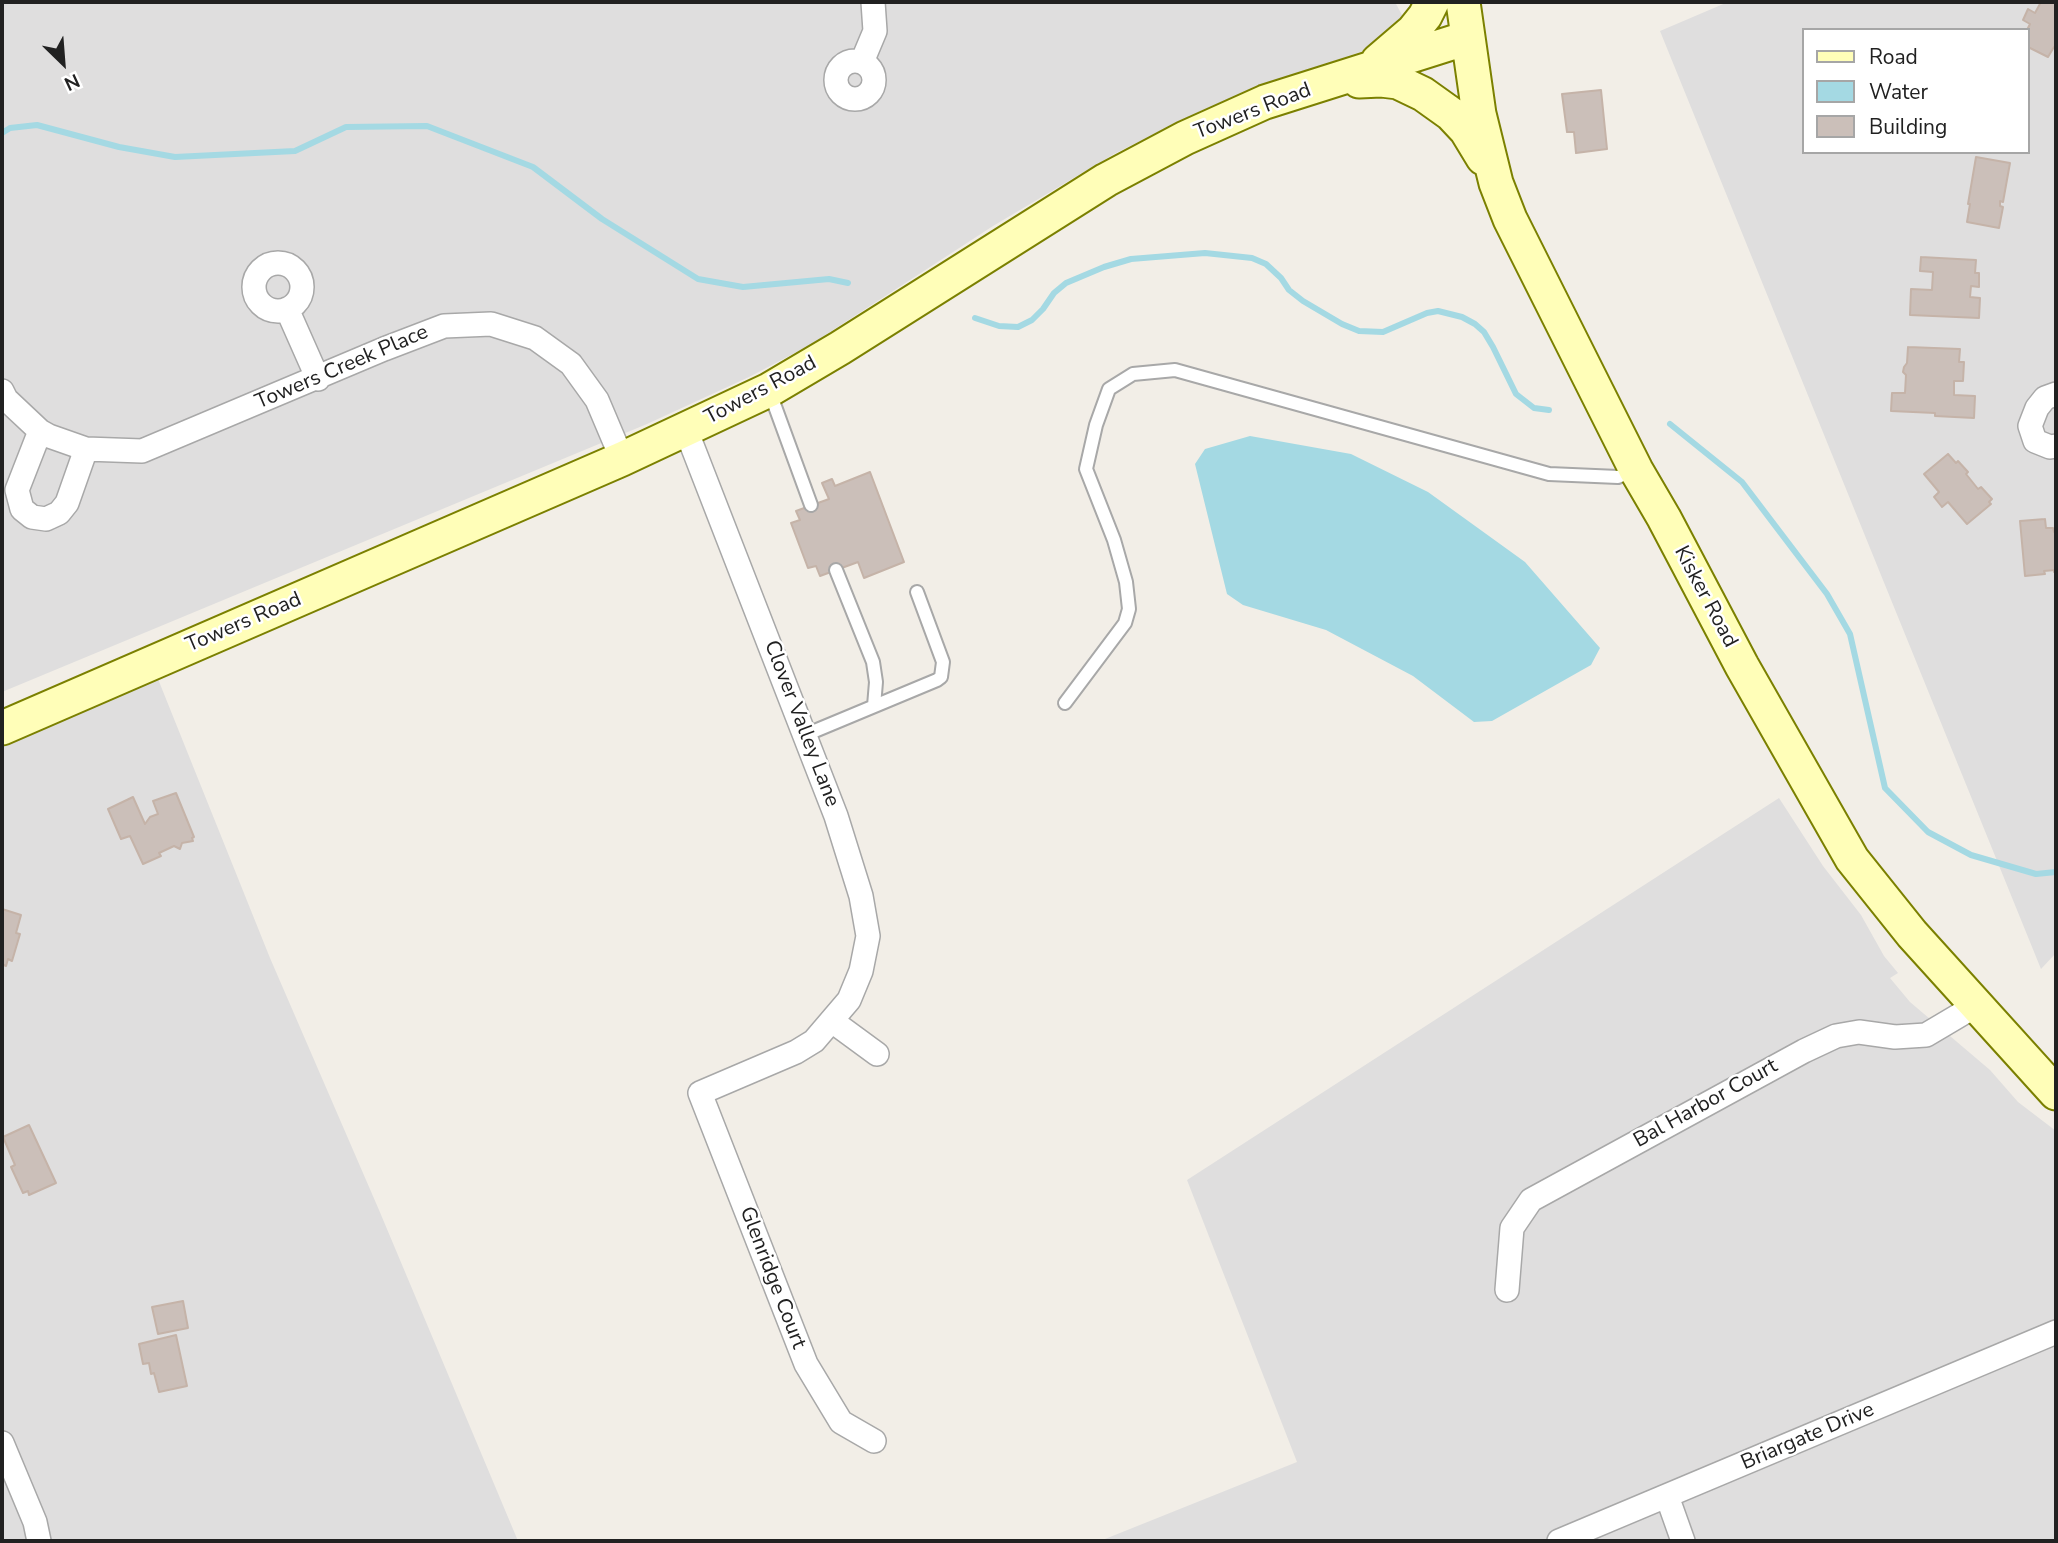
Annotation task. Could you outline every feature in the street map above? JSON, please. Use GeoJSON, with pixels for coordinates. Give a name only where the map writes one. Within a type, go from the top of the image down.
{"type":"FeatureCollection","features":[{"type":"Feature","properties":{"kind":"main road"},"geometry":{"type":"LineString","coordinates":[[1359,74],[1413,32],[1432,2]]}},
{"type":"Feature","properties":{"kind":"main road"},"geometry":{"type":"LineString","coordinates":[[1463,2],[1467,38]]}},
{"type":"Feature","properties":{"kind":"main road","name":"Towers Road"},"geometry":{"type":"LineString","coordinates":[[2,728],[622,459],[769,390],[1106,180],[1185,138],[1265,102],[1467,38]]}},
{"type":"Feature","properties":{"kind":"main road","name":"Kisker Road"},"geometry":{"type":"LineString","coordinates":[[1467,38],[1479,114],[1496,183],[1510,219],[1636,470],[1664,517],[1749,678],[1852,859],[1975,1006],[2056,1093]]}},
{"type":"Feature","properties":{"kind":"main road"},"geometry":{"type":"LineString","coordinates":[[1315,87],[1364,80],[1398,82],[1412,87],[1438,103],[1466,130],[1496,183]]}},
{"type":"Feature","properties":{"kind":"street"},"geometry":{"type":"LineString","coordinates":[[862,62],[875,31],[873,2]]}},
{"type":"Feature","properties":{"kind":"street"},"geometry":{"type":"LineString","coordinates":[[287,309],[318,379]]}},
{"type":"Feature","properties":{"kind":"street","name":"Towers Creek Place"},"geometry":{"type":"LineString","coordinates":[[2,391],[6,399],[40,431],[86,449],[142,451],[444,326],[491,324],[535,338],[571,364],[597,400],[622,459]]}},
{"type":"Feature","properties":{"kind":"street"},"geometry":{"type":"LineString","coordinates":[[2056,394],[2045,398],[2030,426],[2035,441],[2050,447],[2056,446]]}},
{"type":"Feature","properties":{"kind":"street","name":"Clover Valley Lane"},"geometry":{"type":"LineString","coordinates":[[686,430],[836,816],[861,896],[868,936],[861,971],[849,1000],[814,1041],[796,1052],[700,1093]]}},
{"type":"Feature","properties":{"kind":"street"},"geometry":{"type":"LineString","coordinates":[[40,431],[17,490],[22,509],[32,517],[46,519],[60,513],[67,503],[86,449]]}},
{"type":"Feature","properties":{"kind":"street","name":"Bal Harbor Court"},"geometry":{"type":"LineString","coordinates":[[1507,1290],[1512,1228],[1531,1200],[1836,1036],[1859,1032],[1895,1037],[1926,1035],[1975,1006]]}},
{"type":"Feature","properties":{"kind":"street"},"geometry":{"type":"LineString","coordinates":[[832,1021],[877,1054]]}},
{"type":"Feature","properties":{"kind":"street","name":"Glenridge Court"},"geometry":{"type":"LineString","coordinates":[[700,1093],[806,1364],[841,1422],[874,1441]]}},
{"type":"Feature","properties":{"kind":"street","name":"Briargate Drive"},"geometry":{"type":"LineString","coordinates":[[1559,1541],[2056,1332]]}},
{"type":"Feature","properties":{"kind":"street"},"geometry":{"type":"LineString","coordinates":[[2,1443],[35,1522],[39,1541]]}},
{"type":"Feature","properties":{"kind":"street"},"geometry":{"type":"LineString","coordinates":[[1667,1496],[1683,1541]]}},
{"type":"Feature","properties":{"kind":"lane"},"geometry":{"type":"LineString","coordinates":[[1065,703],[1125,622],[1129,609],[1126,582],[1114,540],[1086,469],[1096,425],[1109,389],[1133,374],[1175,370],[1549,474],[1618,477],[1636,470]]}},
{"type":"Feature","properties":{"kind":"lane"},"geometry":{"type":"LineString","coordinates":[[769,390],[811,505]]}},
{"type":"Feature","properties":{"kind":"lane"},"geometry":{"type":"LineString","coordinates":[[836,570],[873,662],[876,682],[874,706]]}},
{"type":"Feature","properties":{"kind":"lane"},"geometry":{"type":"LineString","coordinates":[[805,735],[941,677],[943,662],[917,592]]}},
{"type":"Feature","properties":{"kind":"shaded area"},"geometry":{"type":"Polygon","coordinates":[[[2,2],[1395,2],[1409,28],[1397,39],[1238,95],[1114,154],[993,226],[810,345],[749,377],[647,424],[2,692],[2,2]]]}},
{"type":"Feature","properties":{"kind":"shaded area"},"geometry":{"type":"Polygon","coordinates":[[[1728,2],[2056,2],[2056,953],[2041,969],[1660,31],[1728,2]]]}},
{"type":"Feature","properties":{"kind":"shaded area"},"geometry":{"type":"Polygon","coordinates":[[[158,679],[270,958],[518,1541],[2,1541],[2,744],[158,679]]]}},
{"type":"Feature","properties":{"kind":"shaded area"},"geometry":{"type":"Polygon","coordinates":[[[1779,798],[1898,973],[1890,978],[1910,1002],[1990,1070],[2018,1102],[2056,1131],[2056,1541],[1100,1541],[1297,1462],[1187,1180],[1779,798]]]}},
{"type":"Feature","properties":{"kind":"water"},"geometry":{"type":"Polygon","coordinates":[[[1250,436],[1351,454],[1428,492],[1525,562],[1600,648],[1591,665],[1492,721],[1474,722],[1413,676],[1326,630],[1243,605],[1227,594],[1195,464],[1205,449],[1250,436]]]}},
{"type":"Feature","properties":{"kind":"building"},"geometry":{"type":"Polygon","coordinates":[[[2041,2],[2056,2],[2056,47],[2048,57],[2030,48],[2030,24],[2023,20],[2028,9],[2035,13],[2041,2]]]}},
{"type":"Feature","properties":{"kind":"building"},"geometry":{"type":"Polygon","coordinates":[[[1601,90],[1607,149],[1576,153],[1574,132],[1567,132],[1562,94],[1601,90]]]}},
{"type":"Feature","properties":{"kind":"building"},"geometry":{"type":"Polygon","coordinates":[[[1976,157],[2010,163],[2003,202],[2000,201],[2000,206],[2003,207],[1999,228],[1967,222],[1976,157]]]}},
{"type":"Feature","properties":{"kind":"building"},"geometry":{"type":"Polygon","coordinates":[[[1921,257],[1976,260],[1975,273],[1979,273],[1979,287],[1971,286],[1970,297],[1980,298],[1979,318],[1910,315],[1911,289],[1932,290],[1933,272],[1920,271],[1921,257]]]}},
{"type":"Feature","properties":{"kind":"building"},"geometry":{"type":"Polygon","coordinates":[[[1908,347],[1960,349],[1959,362],[1964,362],[1963,381],[1954,381],[1954,395],[1975,396],[1974,418],[1891,411],[1892,393],[1905,393],[1906,375],[1903,372],[1907,363],[1908,347]]]}},
{"type":"Feature","properties":{"kind":"building"},"geometry":{"type":"Polygon","coordinates":[[[1948,454],[1968,472],[1966,474],[1978,489],[1981,487],[1992,499],[1989,502],[1991,504],[1967,524],[1948,502],[1942,507],[1934,497],[1939,492],[1924,474],[1948,454]]]}},
{"type":"Feature","properties":{"kind":"building"},"geometry":{"type":"Polygon","coordinates":[[[870,472],[904,562],[864,578],[858,562],[820,576],[816,566],[808,568],[791,523],[800,520],[796,511],[829,499],[822,483],[832,479],[835,486],[870,472]]]}},
{"type":"Feature","properties":{"kind":"building"},"geometry":{"type":"Polygon","coordinates":[[[2045,519],[2046,528],[2053,528],[2056,532],[2056,572],[2044,571],[2045,574],[2025,576],[2020,521],[2045,519]]]}},
{"type":"Feature","properties":{"kind":"building"},"geometry":{"type":"Polygon","coordinates":[[[176,793],[194,837],[193,841],[182,843],[180,849],[174,846],[159,853],[161,856],[143,864],[130,836],[121,839],[108,809],[133,797],[145,824],[150,817],[158,814],[153,801],[176,793]]]}},
{"type":"Feature","properties":{"kind":"building"},"geometry":{"type":"Polygon","coordinates":[[[2,909],[21,915],[16,933],[20,934],[12,961],[8,959],[6,966],[2,964],[2,909]]]}},
{"type":"Feature","properties":{"kind":"building"},"geometry":{"type":"Polygon","coordinates":[[[29,1125],[56,1183],[29,1195],[28,1191],[23,1193],[11,1167],[15,1165],[3,1137],[29,1125]]]}},
{"type":"Feature","properties":{"kind":"building"},"geometry":{"type":"Polygon","coordinates":[[[183,1301],[188,1328],[158,1334],[152,1307],[183,1301]]]}},
{"type":"Feature","properties":{"kind":"building"},"geometry":{"type":"Polygon","coordinates":[[[176,1335],[187,1386],[159,1392],[149,1363],[143,1364],[139,1344],[176,1335]]]}},
{"type":"Feature","properties":{"kind":"waterway"},"geometry":{"type":"LineString","coordinates":[[2,133],[10,128],[37,125],[119,147],[175,157],[295,151],[346,127],[427,126],[533,167],[602,219],[698,279],[743,287],[829,279],[848,283]]}},
{"type":"Feature","properties":{"kind":"waterway"},"geometry":{"type":"LineString","coordinates":[[975,318],[999,326],[1018,327],[1032,320],[1066,283],[1131,259],[1205,253],[1252,258],[1266,264],[1289,290],[1303,301],[1359,331],[1383,332],[1438,311],[1462,317],[1484,332],[1516,394],[1534,408],[1549,410]]}},
{"type":"Feature","properties":{"kind":"waterway"},"geometry":{"type":"LineString","coordinates":[[1670,424],[1742,482],[1827,594],[1850,634],[1885,788],[1928,832],[1971,855],[2036,874],[2056,872]]}}]}
